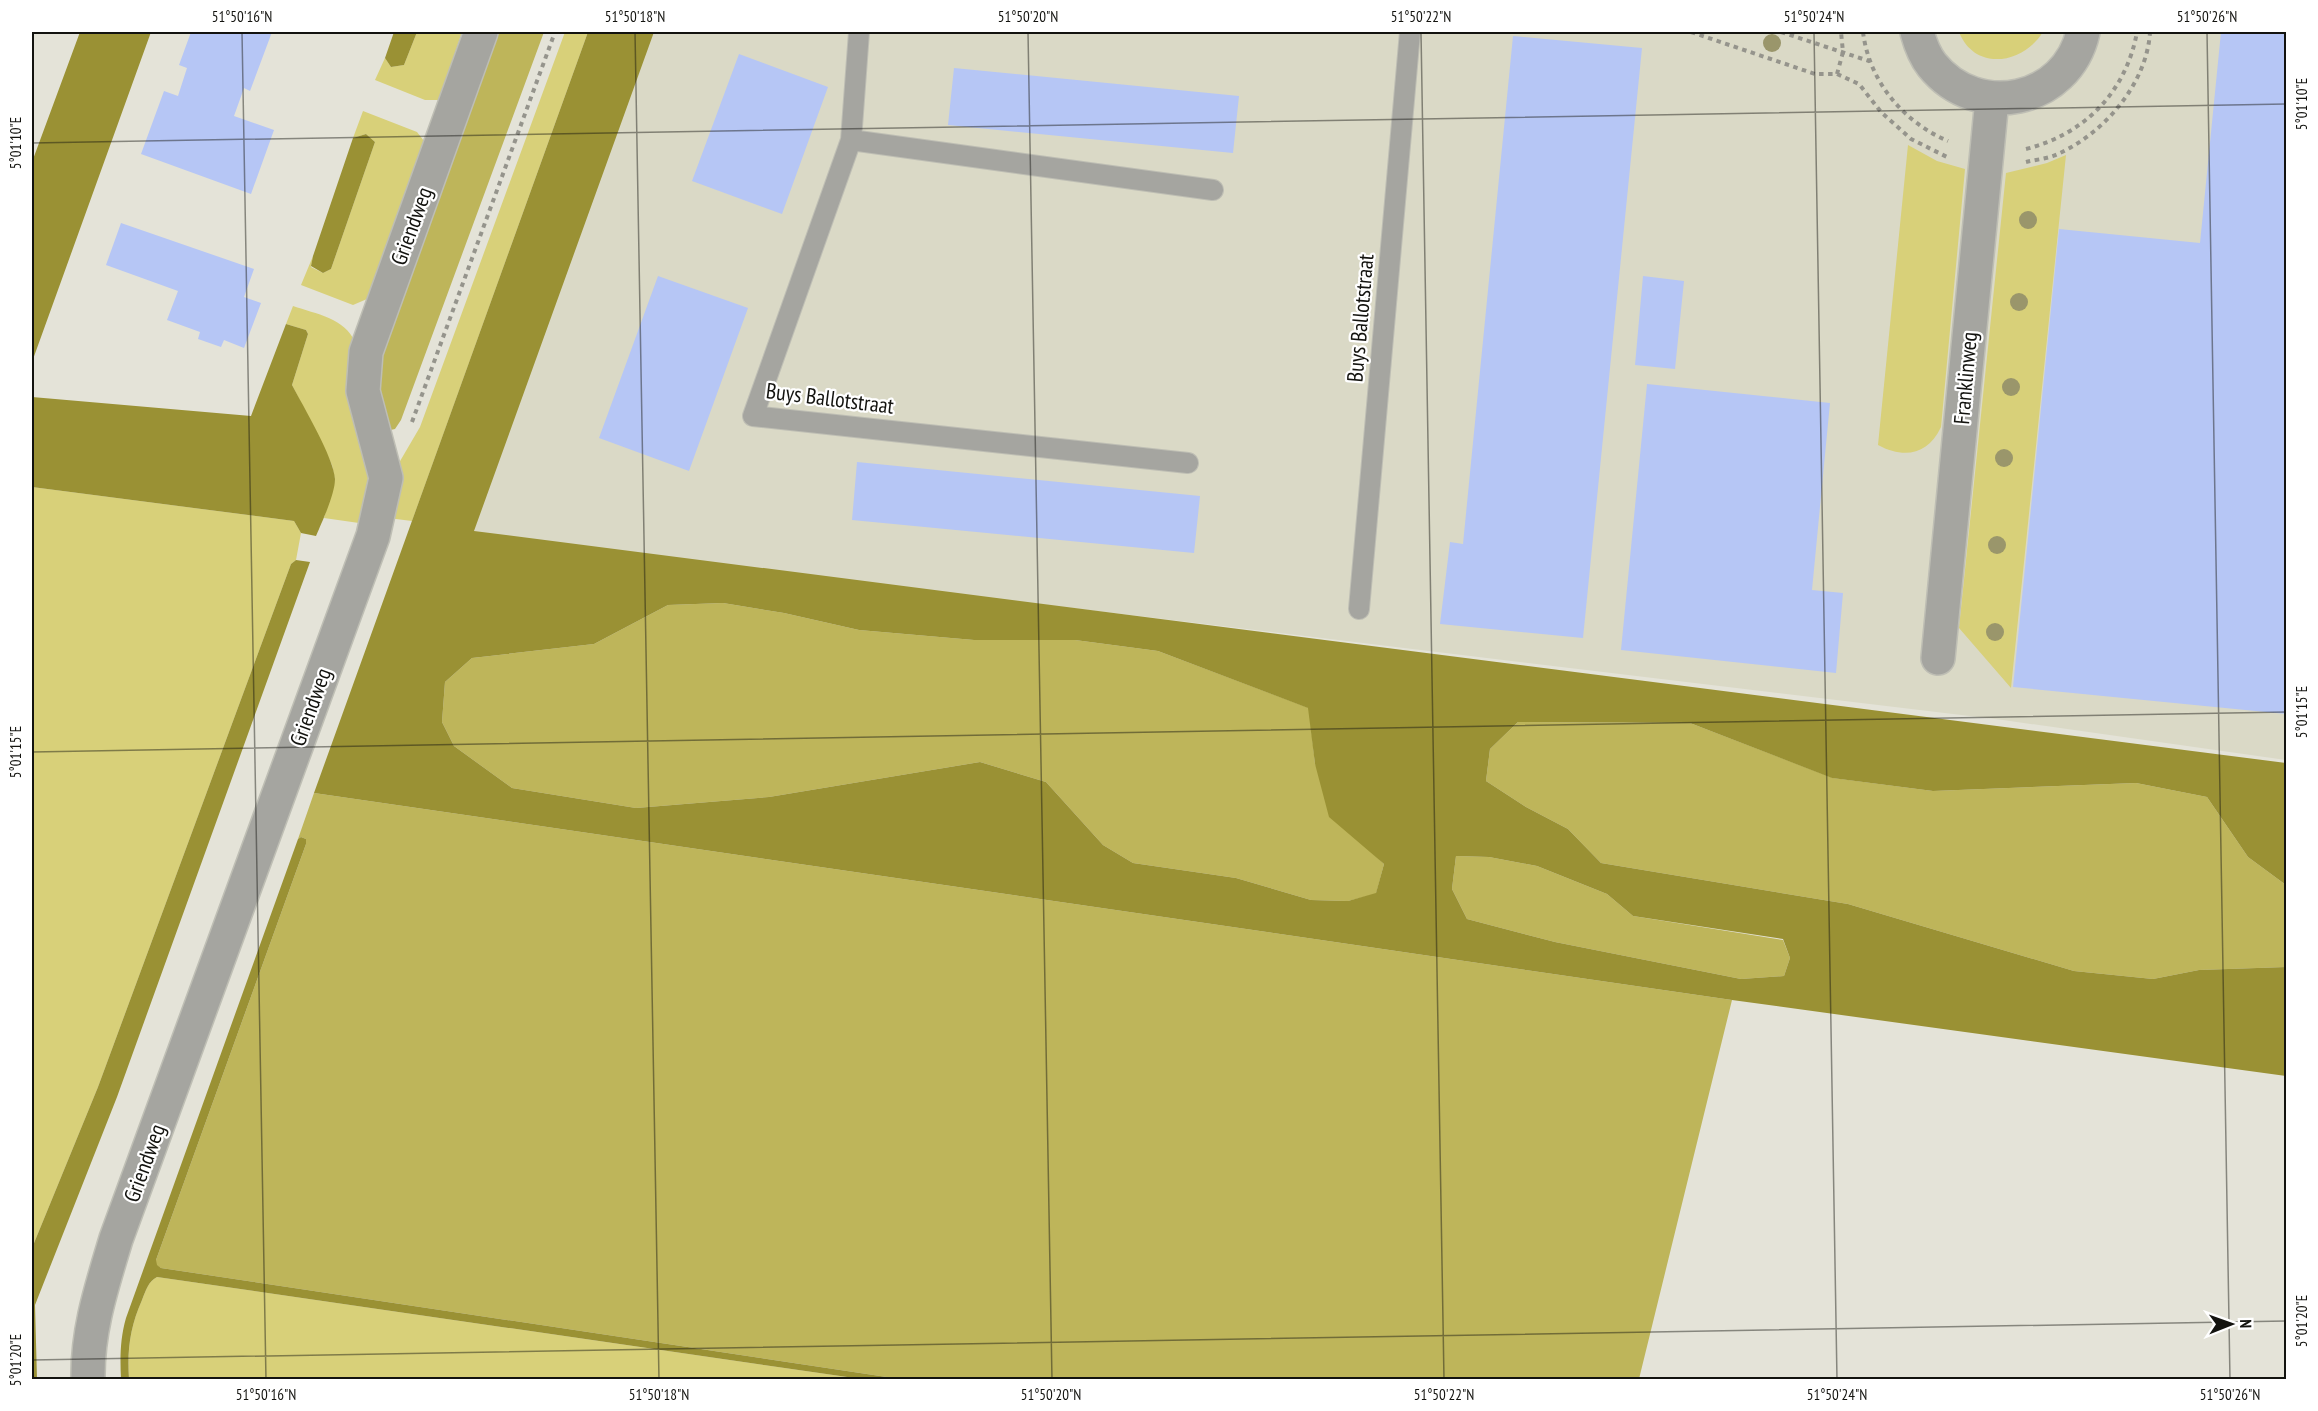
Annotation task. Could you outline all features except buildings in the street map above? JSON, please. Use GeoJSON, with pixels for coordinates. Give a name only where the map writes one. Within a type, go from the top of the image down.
{"type":"FeatureCollection","features":[{"type":"Feature","properties":{"kind":"street","name":"Griendweg"},"geometry":{"type":"LineString","coordinates":[[88,1380],[87,1353],[95,1308],[116,1239],[373,536],[386,478],[363,391],[366,352],[481,32]]}},
{"type":"Feature","properties":{"kind":"street"},"geometry":{"type":"LineString","coordinates":[[1917,32],[1930,63],[1942,77],[1974,95],[1992,99],[2021,96],[2049,83],[2061,74],[2070,62],[2078,49],[2083,32]]}},
{"type":"Feature","properties":{"kind":"street","name":"Franklinweg"},"geometry":{"type":"LineString","coordinates":[[1938,658],[1992,99]]}},
{"type":"Feature","properties":{"kind":"lane","name":"Buys Ballotstraat"},"geometry":{"type":"LineString","coordinates":[[859,32],[851,140],[753,416],[1188,463]]}},
{"type":"Feature","properties":{"kind":"lane","name":"Buys Ballotstraat"},"geometry":{"type":"LineString","coordinates":[[1359,609],[1410,32]]}},
{"type":"Feature","properties":{"kind":"lane"},"geometry":{"type":"LineString","coordinates":[[851,140],[1213,190]]}},
{"type":"Feature","properties":{"kind":"path"},"geometry":{"type":"LineString","coordinates":[[414,418],[555,32]]}},
{"type":"Feature","properties":{"kind":"path"},"geometry":{"type":"LineString","coordinates":[[1691,32],[1815,74],[1837,74],[1859,84],[1881,112],[1911,139],[1947,156],[1985,165],[2013,164],[2051,157],[2086,139],[2116,112],[2137,79],[2150,41],[2150,32]]}},
{"type":"Feature","properties":{"kind":"path"},"geometry":{"type":"LineString","coordinates":[[1781,32],[1869,61]]}},
{"type":"Feature","properties":{"kind":"path"},"geometry":{"type":"LineString","coordinates":[[1837,74],[1843,52],[1841,32]]}},
{"type":"Feature","properties":{"kind":"shaded area"},"geometry":{"type":"Polygon","coordinates":[[[80,32],[151,32],[32,362],[32,162],[80,32]]]}},
{"type":"Feature","properties":{"kind":"shaded area"},"geometry":{"type":"Polygon","coordinates":[[[394,32],[417,32],[404,65],[391,67],[385,58],[394,32]]]}},
{"type":"Feature","properties":{"kind":"shaded area"},"geometry":{"type":"Polygon","coordinates":[[[417,32],[462,32],[439,100],[425,100],[375,80],[385,58],[391,67],[404,65],[417,32]]]}},
{"type":"Feature","properties":{"kind":"shaded area"},"geometry":{"type":"Polygon","coordinates":[[[498,32],[544,32],[401,420],[395,429],[386,431],[375,374],[498,32]]]}},
{"type":"Feature","properties":{"kind":"shaded area"},"geometry":{"type":"Polygon","coordinates":[[[565,32],[588,32],[412,521],[388,518],[396,468],[420,427],[565,32]]]}},
{"type":"Feature","properties":{"kind":"shaded area"},"geometry":{"type":"Polygon","coordinates":[[[588,32],[654,32],[474,531],[2286,763],[2286,885],[2248,857],[2207,797],[2136,783],[1933,791],[1832,778],[1690,723],[1518,722],[1490,749],[1486,781],[1526,807],[1568,829],[1601,863],[1848,904],[2074,971],[2153,979],[2199,970],[2286,967],[2286,1076],[1732,1000],[314,793],[588,32]],[[723,603],[668,605],[594,644],[472,658],[445,682],[442,722],[454,746],[512,788],[636,808],[769,797],[980,762],[1046,782],[1103,845],[1133,863],[1236,878],[1311,900],[1348,901],[1376,893],[1384,864],[1329,817],[1315,764],[1308,708],[1158,651],[1075,640],[974,640],[859,630],[784,613],[723,603]],[[1456,856],[1452,889],[1467,919],[1555,942],[1741,979],[1784,976],[1790,958],[1783,939],[1633,916],[1607,894],[1537,866],[1489,857],[1456,856]]]}},
{"type":"Feature","properties":{"kind":"shaded area"},"geometry":{"type":"Polygon","coordinates":[[[630,32],[2286,32],[2286,760],[2003,720],[456,534],[630,32]]]}},
{"type":"Feature","properties":{"kind":"shaded area"},"geometry":{"type":"Polygon","coordinates":[[[1959,32],[2043,32],[2024,51],[2012,57],[2000,59],[1987,58],[1976,53],[1966,45],[1959,32]]]}},
{"type":"Feature","properties":{"kind":"shaded area"},"geometry":{"type":"Polygon","coordinates":[[[363,111],[417,132],[424,141],[367,299],[353,305],[301,285],[313,256],[311,267],[323,273],[331,269],[375,142],[366,134],[353,138],[363,111]]]}},
{"type":"Feature","properties":{"kind":"shaded area"},"geometry":{"type":"Polygon","coordinates":[[[366,134],[375,142],[331,269],[323,273],[311,266],[313,256],[353,138],[366,134]]]}},
{"type":"Feature","properties":{"kind":"shaded area"},"geometry":{"type":"Polygon","coordinates":[[[1908,145],[1937,161],[1965,169],[1941,427],[1929,444],[1922,449],[1906,453],[1878,445],[1908,145]]]}},
{"type":"Feature","properties":{"kind":"shaded area"},"geometry":{"type":"Polygon","coordinates":[[[2066,155],[2011,688],[1959,628],[2006,173],[2047,163],[2066,155]]]}},
{"type":"Feature","properties":{"kind":"shaded area"},"geometry":{"type":"Polygon","coordinates":[[[293,306],[337,322],[344,327],[355,342],[372,471],[366,524],[324,518],[335,480],[332,465],[292,385],[308,334],[306,330],[286,324],[293,306]]]}},
{"type":"Feature","properties":{"kind":"shaded area"},"geometry":{"type":"Polygon","coordinates":[[[286,324],[306,330],[308,334],[292,385],[324,446],[335,479],[331,500],[316,536],[301,533],[294,521],[32,487],[32,397],[251,416],[286,324]]]}},
{"type":"Feature","properties":{"kind":"shaded area"},"geometry":{"type":"Polygon","coordinates":[[[32,487],[294,521],[301,533],[296,560],[291,564],[98,1087],[32,1248],[32,487]]]}},
{"type":"Feature","properties":{"kind":"shaded area"},"geometry":{"type":"Polygon","coordinates":[[[296,560],[310,562],[117,1097],[35,1305],[37,1379],[32,1379],[32,1248],[98,1087],[291,564],[296,560]]]}},
{"type":"Feature","properties":{"kind":"shaded area"},"geometry":{"type":"Polygon","coordinates":[[[723,603],[784,613],[859,630],[974,640],[1075,640],[1158,651],[1309,708],[1315,764],[1367,848],[1384,864],[1376,894],[1348,901],[1311,900],[1236,878],[1133,863],[1103,845],[1046,782],[980,762],[769,797],[636,808],[512,788],[454,746],[442,722],[445,682],[472,658],[594,644],[668,605],[723,603]]]}},
{"type":"Feature","properties":{"kind":"shaded area"},"geometry":{"type":"Polygon","coordinates":[[[1518,722],[1690,723],[1833,778],[1933,791],[2136,783],[2207,797],[2248,857],[2286,885],[2286,967],[2199,970],[2153,979],[2074,971],[1848,904],[1601,863],[1568,829],[1526,807],[1486,781],[1490,749],[1518,722]]]}},
{"type":"Feature","properties":{"kind":"shaded area"},"geometry":{"type":"Polygon","coordinates":[[[314,793],[1732,1000],[1639,1379],[900,1379],[161,1268],[156,1265],[156,1260],[306,844],[306,839],[301,837],[298,839],[314,793]]]}},
{"type":"Feature","properties":{"kind":"shaded area"},"geometry":{"type":"Polygon","coordinates":[[[301,837],[306,839],[306,844],[156,1260],[157,1265],[161,1268],[900,1379],[861,1379],[157,1277],[148,1287],[132,1329],[128,1358],[129,1379],[121,1379],[121,1349],[126,1318],[298,839],[301,837]]]}},
{"type":"Feature","properties":{"kind":"shaded area"},"geometry":{"type":"Polygon","coordinates":[[[1456,856],[1489,857],[1537,866],[1607,894],[1633,916],[1783,940],[1790,958],[1784,976],[1741,979],[1555,942],[1467,919],[1452,889],[1456,856]]]}},
{"type":"Feature","properties":{"kind":"shaded area"},"geometry":{"type":"Polygon","coordinates":[[[157,1277],[861,1379],[129,1380],[128,1359],[132,1329],[148,1287],[157,1277]]]}}]}
